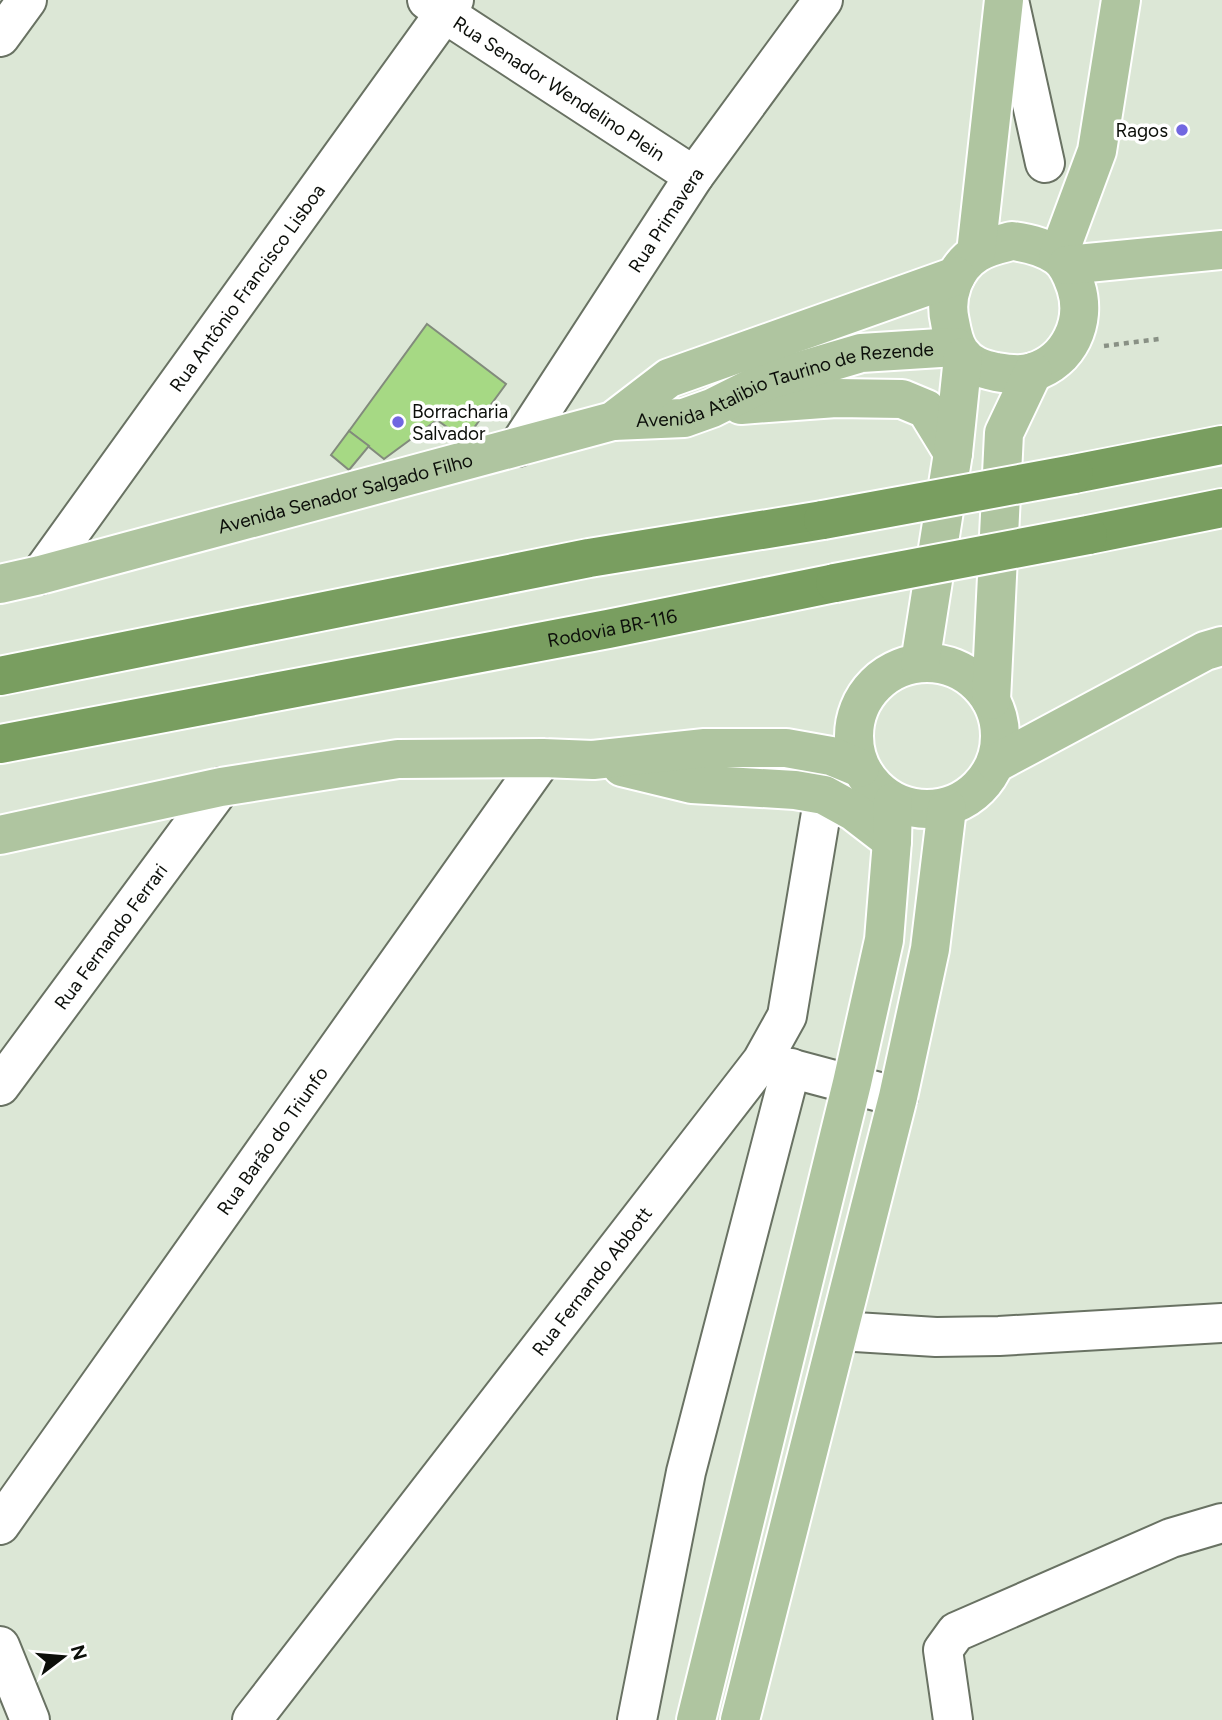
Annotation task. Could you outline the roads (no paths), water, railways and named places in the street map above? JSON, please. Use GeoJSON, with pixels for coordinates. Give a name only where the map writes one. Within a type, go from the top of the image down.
{"type":"FeatureCollection","features":[{"type":"Feature","properties":{"kind":"highway"},"geometry":{"type":"LineString","coordinates":[[0,676],[589,558],[824,520],[1222,444]]}},
{"type":"Feature","properties":{"kind":"highway","name":"Rodovia BR-116"},"geometry":{"type":"LineString","coordinates":[[0,744],[595,632],[1222,509]]}},
{"type":"Feature","properties":{"kind":"main road"},"geometry":{"type":"LineString","coordinates":[[920,663],[953,453],[960,352],[947,312],[949,293],[966,264],[1006,0]]}},
{"type":"Feature","properties":{"kind":"main road"},"geometry":{"type":"LineString","coordinates":[[960,352],[980,369],[1013,375],[1033,372],[1049,363],[1065,351],[1075,335],[1080,317],[1079,298],[1062,260],[1097,151],[1121,0]]}},
{"type":"Feature","properties":{"kind":"main road"},"geometry":{"type":"LineString","coordinates":[[966,264],[993,245],[1012,241],[1031,244],[1062,260],[1222,250]]}},
{"type":"Feature","properties":{"kind":"main road","name":"Avenida Senador Salgado Filho"},"geometry":{"type":"LineString","coordinates":[[0,584],[613,421],[669,378],[966,264]]}},
{"type":"Feature","properties":{"kind":"main road","name":"Avenida Atalibio Taurino de Rezende"},"geometry":{"type":"LineString","coordinates":[[613,421],[684,418],[766,382],[861,353],[960,352]]}},
{"type":"Feature","properties":{"kind":"main road"},"geometry":{"type":"LineString","coordinates":[[991,700],[1004,433],[1033,372]]}},
{"type":"Feature","properties":{"kind":"main road"},"geometry":{"type":"LineString","coordinates":[[712,408],[836,398],[902,399],[926,409],[953,453]]}},
{"type":"Feature","properties":{"kind":"main road"},"geometry":{"type":"LineString","coordinates":[[996,763],[1205,651],[1222,646]]}},
{"type":"Feature","properties":{"kind":"main road"},"geometry":{"type":"LineString","coordinates":[[920,663],[957,669],[976,681],[991,700],[999,720],[1001,741],[996,763],[985,783],[968,798],[947,808],[910,808],[892,802],[874,787],[860,768],[854,745],[855,721],[862,702],[874,686],[889,673],[920,663]]}},
{"type":"Feature","properties":{"kind":"main road"},"geometry":{"type":"LineString","coordinates":[[0,835],[221,788],[398,759],[593,760],[705,748],[786,748],[831,756],[860,768]]}},
{"type":"Feature","properties":{"kind":"main road"},"geometry":{"type":"LineString","coordinates":[[593,760],[692,784],[794,790],[824,795],[853,811],[892,841]]}},
{"type":"Feature","properties":{"kind":"main road"},"geometry":{"type":"LineString","coordinates":[[696,1720],[852,1083],[884,940],[892,841],[892,802]]}},
{"type":"Feature","properties":{"kind":"main road"},"geometry":{"type":"LineString","coordinates":[[740,1720],[898,1097],[930,949],[947,808]]}},
{"type":"Feature","properties":{"kind":"street"},"geometry":{"type":"LineString","coordinates":[[0,37],[27,0]]}},
{"type":"Feature","properties":{"kind":"street","name":"Rua Primavera"},"geometry":{"type":"LineString","coordinates":[[518,447],[694,176],[823,0]]}},
{"type":"Feature","properties":{"kind":"street"},"geometry":{"type":"LineString","coordinates":[[1006,0],[1045,163]]}},
{"type":"Feature","properties":{"kind":"street","name":"Rua Senador Wendelino Plein"},"geometry":{"type":"LineString","coordinates":[[442,4],[694,176]]}},
{"type":"Feature","properties":{"kind":"street","name":"Rua Antônio Francisco Lisboa"},"geometry":{"type":"LineString","coordinates":[[40,575],[442,4]]}},
{"type":"Feature","properties":{"kind":"street","name":"Rua Barão do Triunfo"},"geometry":{"type":"LineString","coordinates":[[0,1525],[543,758]]}},
{"type":"Feature","properties":{"kind":"street","name":"Rua Fernando Ferrari"},"geometry":{"type":"LineString","coordinates":[[0,1086],[221,788]]}},
{"type":"Feature","properties":{"kind":"street","name":"Rua Fernando Abbott"},"geometry":{"type":"LineString","coordinates":[[252,1720],[777,1064],[788,1016],[824,795]]}},
{"type":"Feature","properties":{"kind":"street"},"geometry":{"type":"LineString","coordinates":[[884,940],[930,949]]}},
{"type":"Feature","properties":{"kind":"street"},"geometry":{"type":"LineString","coordinates":[[637,1720],[686,1472],[777,1064],[898,1097]]}},
{"type":"Feature","properties":{"kind":"street"},"geometry":{"type":"LineString","coordinates":[[839,1331],[936,1337],[999,1336],[1222,1323]]}},
{"type":"Feature","properties":{"kind":"street"},"geometry":{"type":"LineString","coordinates":[[953,1720],[943,1650],[956,1632],[1171,1538],[1222,1523]]}},
{"type":"Feature","properties":{"kind":"street"},"geometry":{"type":"LineString","coordinates":[[0,1646],[30,1720]]}},
{"type":"Feature","properties":{"kind":"place","name":"Ragos"},"geometry":{"type":"Point","coordinates":[1182,130]}},
{"type":"Feature","properties":{"kind":"place","name":"Borracharia Salvador"},"geometry":{"type":"Point","coordinates":[398,422]}}]}
